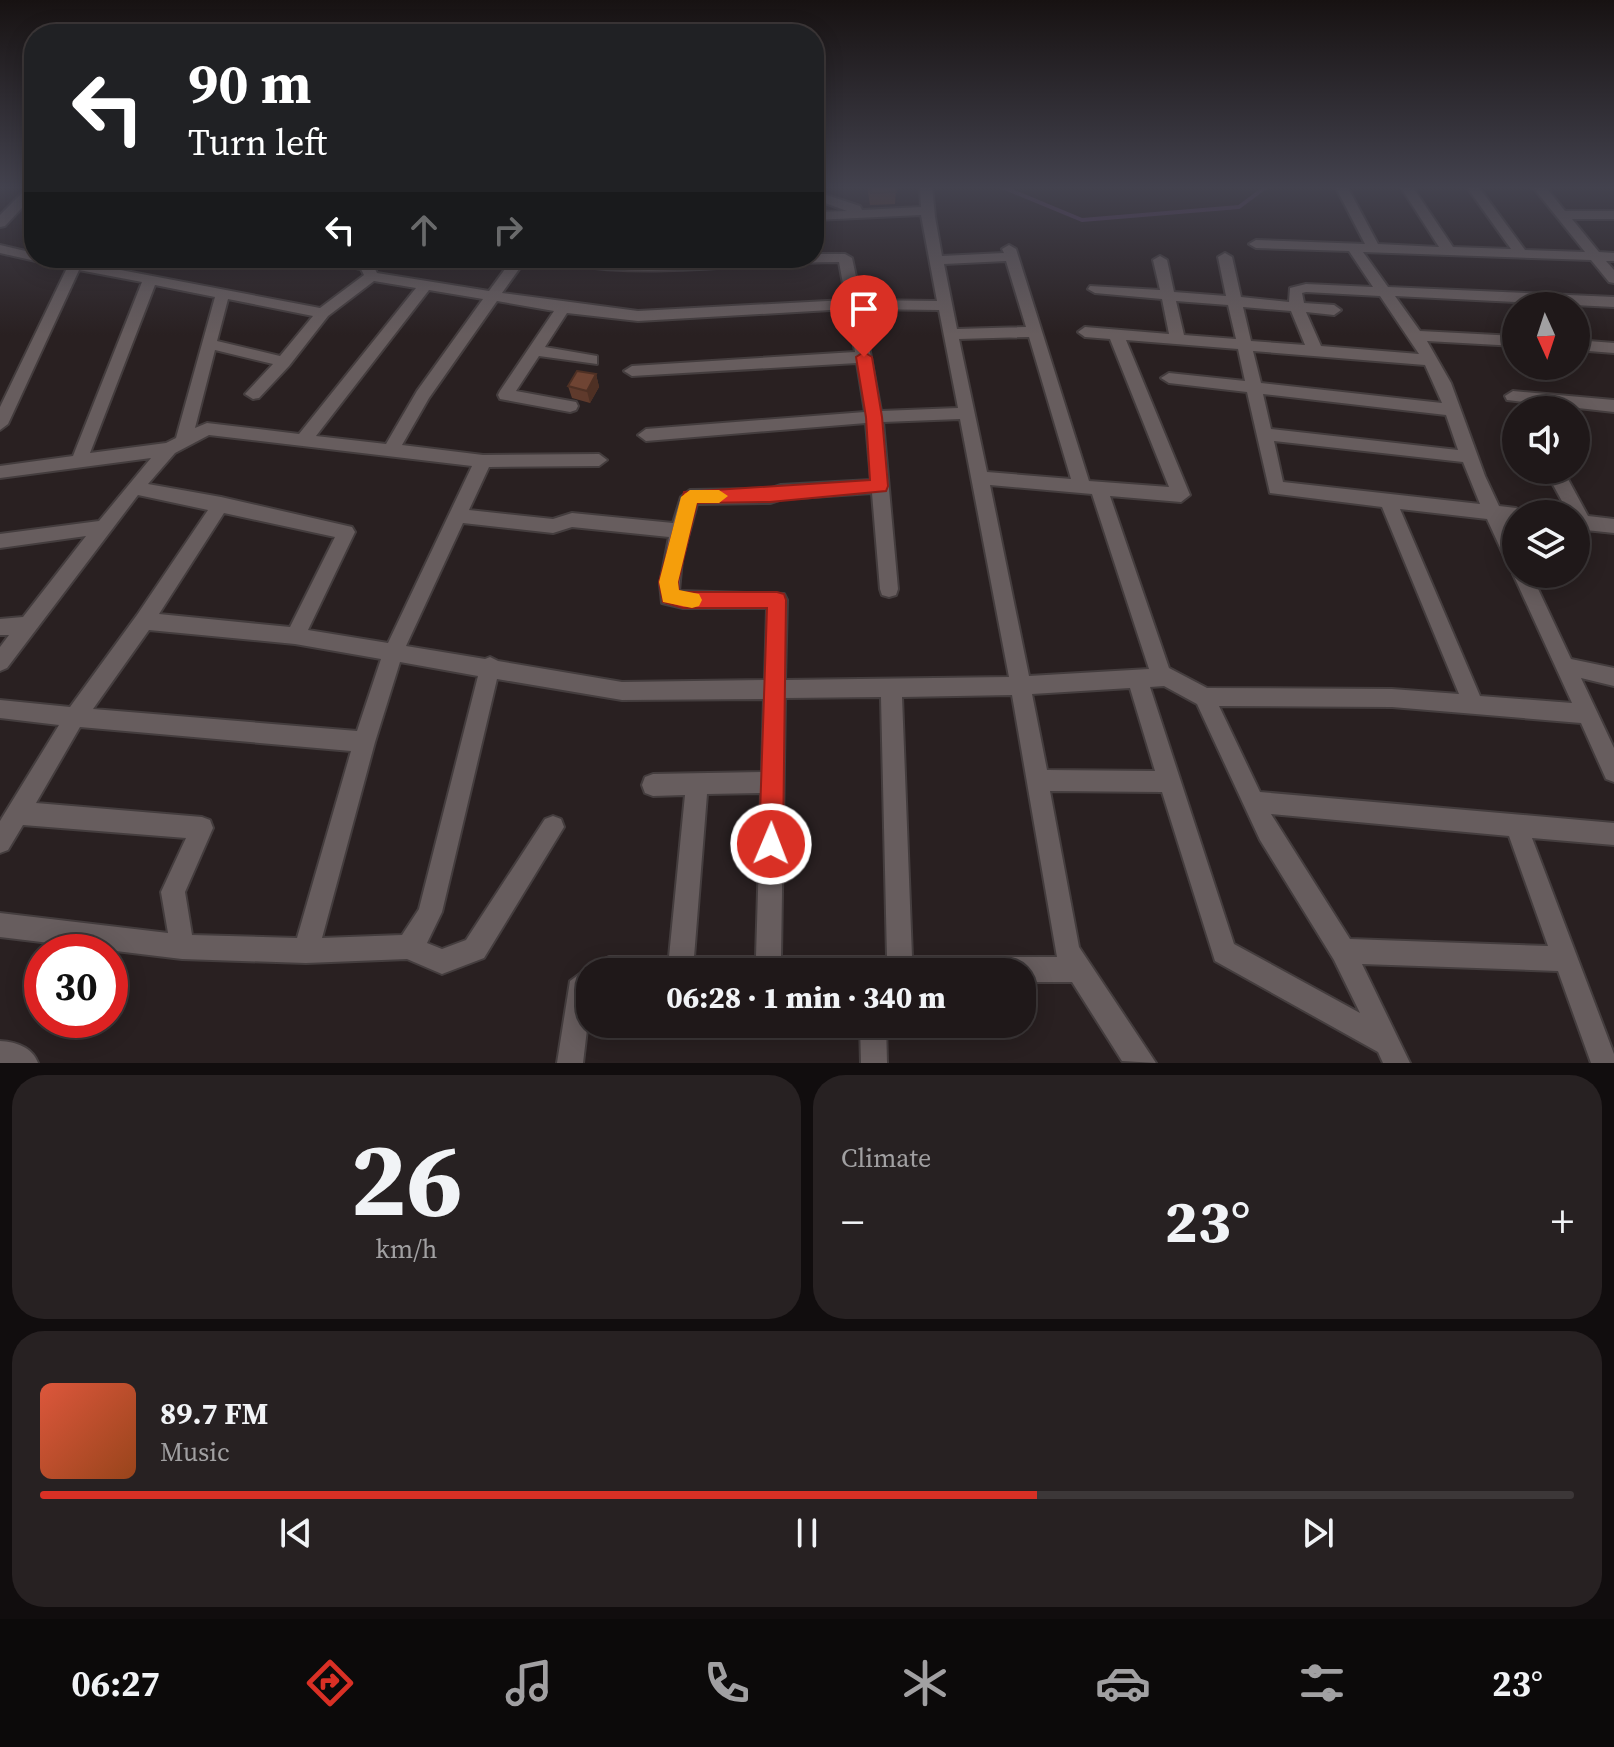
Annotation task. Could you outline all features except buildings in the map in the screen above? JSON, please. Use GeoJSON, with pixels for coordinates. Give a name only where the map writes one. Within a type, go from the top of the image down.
{"type":"FeatureCollection","features":[{"type":"Feature","properties":{"kind":"street"},"geometry":{"type":"LineString","coordinates":[[933,236],[1020,684],[1067,951],[1131,1052],[1143,1063]]}},
{"type":"Feature","properties":{"kind":"street"},"geometry":{"type":"LineString","coordinates":[[1367,236],[1374,249]]}},
{"type":"Feature","properties":{"kind":"street"},"geometry":{"type":"LineString","coordinates":[[1439,236],[1449,251]]}},
{"type":"Feature","properties":{"kind":"street"},"geometry":{"type":"LineString","coordinates":[[1508,236],[1521,254]]}},
{"type":"Feature","properties":{"kind":"street"},"geometry":{"type":"LineString","coordinates":[[1579,236],[1614,279]]}},
{"type":"Feature","properties":{"kind":"street"},"geometry":{"type":"LineString","coordinates":[[1256,244],[1614,257]]}},
{"type":"Feature","properties":{"kind":"street"},"geometry":{"type":"LineString","coordinates":[[1353,248],[1430,360],[1502,532]]}},
{"type":"Feature","properties":{"kind":"street"},"geometry":{"type":"LineString","coordinates":[[0,249],[24,255]]}},
{"type":"Feature","properties":{"kind":"street"},"geometry":{"type":"LineString","coordinates":[[937,260],[1010,253],[1034,332],[1162,678]]}},
{"type":"Feature","properties":{"kind":"street"},"geometry":{"type":"LineString","coordinates":[[1225,257],[1276,488],[1502,514]]}},
{"type":"Feature","properties":{"kind":"street"},"geometry":{"type":"LineString","coordinates":[[824,258],[845,258],[855,304],[874,417],[889,589]]}},
{"type":"Feature","properties":{"kind":"street"},"geometry":{"type":"LineString","coordinates":[[1160,260],[1178,340]]}},
{"type":"Feature","properties":{"kind":"street"},"geometry":{"type":"LineString","coordinates":[[0,424],[75,268]]}},
{"type":"Feature","properties":{"kind":"street"},"geometry":{"type":"LineString","coordinates":[[103,268],[323,313]]}},
{"type":"Feature","properties":{"kind":"street"},"geometry":{"type":"LineString","coordinates":[[368,268],[371,276]]}},
{"type":"Feature","properties":{"kind":"street"},"geometry":{"type":"LineString","coordinates":[[391,450],[423,395],[513,268]]}},
{"type":"Feature","properties":{"kind":"street"},"geometry":{"type":"LineString","coordinates":[[253,394],[284,362],[323,313],[371,276],[563,308],[638,316],[855,304],[946,306]]}},
{"type":"Feature","properties":{"kind":"street"},"geometry":{"type":"LineString","coordinates":[[79,461],[150,279]]}},
{"type":"Feature","properties":{"kind":"street"},"geometry":{"type":"LineString","coordinates":[[303,440],[426,285]]}},
{"type":"Feature","properties":{"kind":"street"},"geometry":{"type":"LineString","coordinates":[[1315,351],[1297,307],[1295,291],[1306,288],[1614,302]]}},
{"type":"Feature","properties":{"kind":"street"},"geometry":{"type":"LineString","coordinates":[[1095,289],[1334,310]]}},
{"type":"Feature","properties":{"kind":"street"},"geometry":{"type":"LineString","coordinates":[[0,662],[134,488],[176,445],[223,292]]}},
{"type":"Feature","properties":{"kind":"street"},"geometry":{"type":"LineString","coordinates":[[563,308],[506,395],[570,406]]}},
{"type":"Feature","properties":{"kind":"street"},"geometry":{"type":"LineString","coordinates":[[952,334],[1034,332]]}},
{"type":"Feature","properties":{"kind":"street"},"geometry":{"type":"LineString","coordinates":[[1085,332],[1430,360]]}},
{"type":"Feature","properties":{"kind":"street"},"geometry":{"type":"LineString","coordinates":[[981,478],[1181,495],[1116,335]]}},
{"type":"Feature","properties":{"kind":"street"},"geometry":{"type":"LineString","coordinates":[[1416,336],[1502,340]]}},
{"type":"Feature","properties":{"kind":"street"},"geometry":{"type":"LineString","coordinates":[[209,344],[284,362]]}},
{"type":"Feature","properties":{"kind":"street"},"geometry":{"type":"LineString","coordinates":[[1590,346],[1614,348]]}},
{"type":"Feature","properties":{"kind":"street"},"geometry":{"type":"LineString","coordinates":[[534,350],[592,360]]}},
{"type":"Feature","properties":{"kind":"street"},"geometry":{"type":"LineString","coordinates":[[632,371],[864,357]]}},
{"type":"Feature","properties":{"kind":"street"},"geometry":{"type":"LineString","coordinates":[[1169,378],[1452,410]]}},
{"type":"Feature","properties":{"kind":"street"},"geometry":{"type":"LineString","coordinates":[[1590,404],[1614,406]]}},
{"type":"Feature","properties":{"kind":"street"},"geometry":{"type":"LineString","coordinates":[[646,435],[874,417],[968,413]]}},
{"type":"Feature","properties":{"kind":"street"},"geometry":{"type":"LineString","coordinates":[[0,472],[176,445],[207,429],[483,461],[599,460]]}},
{"type":"Feature","properties":{"kind":"street"},"geometry":{"type":"LineString","coordinates":[[1264,434],[1469,457]]}},
{"type":"Feature","properties":{"kind":"street"},"geometry":{"type":"LineString","coordinates":[[306,951],[364,742],[394,651],[483,461]]}},
{"type":"Feature","properties":{"kind":"street"},"geometry":{"type":"LineString","coordinates":[[768,958],[777,600],[683,600],[669,597],[669,582],[680,531],[690,497],[770,496],[781,492],[879,486]]}},
{"type":"Feature","properties":{"kind":"street"},"geometry":{"type":"LineString","coordinates":[[134,488],[346,532],[295,636]]}},
{"type":"Feature","properties":{"kind":"street"},"geometry":{"type":"LineString","coordinates":[[1388,501],[1474,705]]}},
{"type":"Feature","properties":{"kind":"street"},"geometry":{"type":"LineString","coordinates":[[0,842],[75,717],[144,621],[221,504]]}},
{"type":"Feature","properties":{"kind":"street"},"geometry":{"type":"LineString","coordinates":[[458,516],[553,526],[572,520],[680,531]]}},
{"type":"Feature","properties":{"kind":"street"},"geometry":{"type":"LineString","coordinates":[[1590,526],[1611,531]]}},
{"type":"Feature","properties":{"kind":"street"},"geometry":{"type":"LineString","coordinates":[[0,541],[104,527]]}},
{"type":"Feature","properties":{"kind":"street"},"geometry":{"type":"LineString","coordinates":[[1529,588],[1614,772]]}},
{"type":"Feature","properties":{"kind":"street"},"geometry":{"type":"LineString","coordinates":[[144,621],[295,636],[490,666],[550,681],[622,691],[891,688],[1170,677],[1204,697],[1392,698],[1588,714]]}},
{"type":"Feature","properties":{"kind":"street"},"geometry":{"type":"LineString","coordinates":[[0,627],[29,625]]}},
{"type":"Feature","properties":{"kind":"street"},"geometry":{"type":"LineString","coordinates":[[408,947],[430,912],[490,666]]}},
{"type":"Feature","properties":{"kind":"street"},"geometry":{"type":"LineString","coordinates":[[1565,666],[1614,677]]}},
{"type":"Feature","properties":{"kind":"street"},"geometry":{"type":"LineString","coordinates":[[1137,679],[1224,952],[1392,1053]]}},
{"type":"Feature","properties":{"kind":"street"},"geometry":{"type":"LineString","coordinates":[[891,688],[900,958]]}},
{"type":"Feature","properties":{"kind":"street"},"geometry":{"type":"LineString","coordinates":[[1204,697],[1268,832],[1343,951],[1392,1053]]}},
{"type":"Feature","properties":{"kind":"street"},"geometry":{"type":"LineString","coordinates":[[0,709],[364,742]]}},
{"type":"Feature","properties":{"kind":"street"},"geometry":{"type":"LineString","coordinates":[[1038,780],[1169,782]]}},
{"type":"Feature","properties":{"kind":"street"},"geometry":{"type":"LineString","coordinates":[[653,785],[773,782]]}},
{"type":"Feature","properties":{"kind":"street"},"geometry":{"type":"LineString","coordinates":[[681,958],[697,784]]}},
{"type":"Feature","properties":{"kind":"street"},"geometry":{"type":"LineString","coordinates":[[1254,802],[1614,834]]}},
{"type":"Feature","properties":{"kind":"street"},"geometry":{"type":"LineString","coordinates":[[17,813],[202,828],[173,892],[182,947]]}},
{"type":"Feature","properties":{"kind":"street"},"geometry":{"type":"LineString","coordinates":[[1516,825],[1604,1063]]}},
{"type":"Feature","properties":{"kind":"street"},"geometry":{"type":"LineString","coordinates":[[0,925],[182,947],[306,951],[408,947],[442,962],[475,949],[553,827]]}},
{"type":"Feature","properties":{"kind":"street"},"geometry":{"type":"LineString","coordinates":[[1343,951],[1565,959]]}},
{"type":"Feature","properties":{"kind":"street"},"geometry":{"type":"LineString","coordinates":[[1036,970],[1077,970]]}},
{"type":"Feature","properties":{"kind":"street"},"geometry":{"type":"LineString","coordinates":[[570,1063],[576,1014]]}},
{"type":"Feature","properties":{"kind":"street"},"geometry":{"type":"LineString","coordinates":[[873,1038],[874,1063]]}},
{"type":"Feature","properties":{"kind":"street"},"geometry":{"type":"LineString","coordinates":[[0,1054],[12,1055],[25,1063]]}},
{"type":"Feature","properties":{"kind":"slow traffic"},"geometry":{"type":"LineString","coordinates":[[692,600],[669,597],[669,582],[680,531],[690,497],[719,496]]}},
{"type":"Feature","properties":{"kind":"route"},"geometry":{"type":"LineString","coordinates":[[771,844],[777,600],[683,600],[669,597],[669,582],[690,497],[770,496],[781,492],[879,486],[874,417],[864,357]]}}]}
